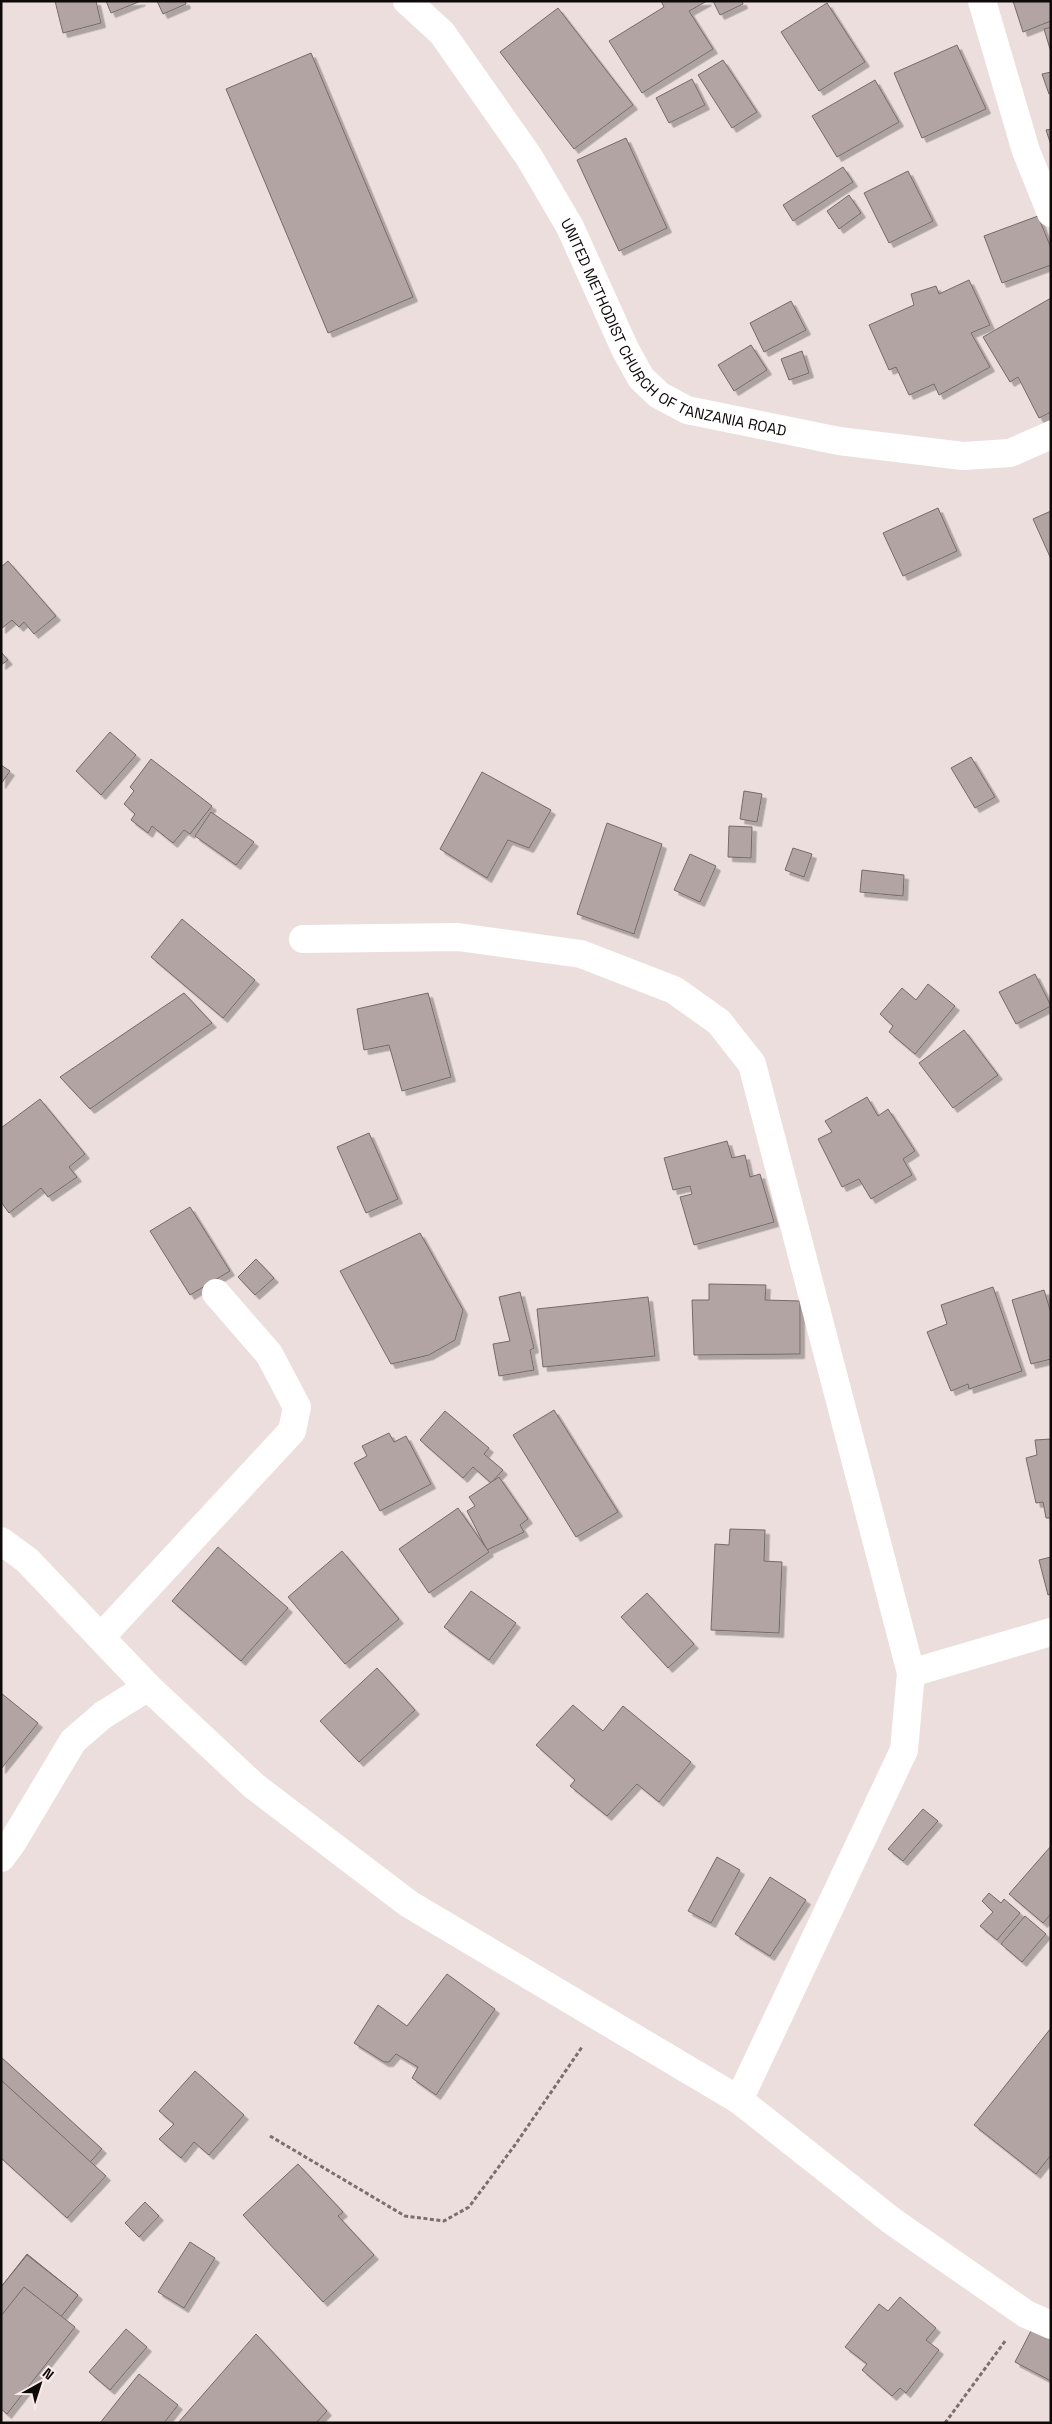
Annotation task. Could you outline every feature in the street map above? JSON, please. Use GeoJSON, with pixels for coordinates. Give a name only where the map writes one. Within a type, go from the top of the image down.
{"type":"FeatureCollection","features":[{"type":"Feature","properties":{"kind":"street","name":"UNITED METHODIST CHURCH OF TANZANIA ROAD"},"geometry":{"type":"LineString","coordinates":[[407,1],[442,33],[529,156],[570,227],[641,378],[660,396],[687,410],[839,441],[963,456],[1010,453],[1051,435]]}},
{"type":"Feature","properties":{"kind":"street"},"geometry":{"type":"LineString","coordinates":[[982,1],[1026,151],[1051,213]]}},
{"type":"Feature","properties":{"kind":"street"},"geometry":{"type":"LineString","coordinates":[[304,939],[458,937],[581,954],[674,990],[719,1022],[752,1064],[911,1673],[904,1750],[740,2100]]}},
{"type":"Feature","properties":{"kind":"street"},"geometry":{"type":"LineString","coordinates":[[101,1638],[292,1431],[297,1407],[269,1354],[216,1293]]}},
{"type":"Feature","properties":{"kind":"street"},"geometry":{"type":"LineString","coordinates":[[1,1541],[27,1560],[148,1687],[254,1786],[409,1904],[740,2100],[892,2221],[1026,2314],[1051,2325]]}},
{"type":"Feature","properties":{"kind":"street"},"geometry":{"type":"LineString","coordinates":[[911,1673],[1051,1632]]}},
{"type":"Feature","properties":{"kind":"street"},"geometry":{"type":"LineString","coordinates":[[1,1858],[12,1843],[73,1741],[103,1715],[148,1687]]}},
{"type":"Feature","properties":{"kind":"path"},"geometry":{"type":"LineString","coordinates":[[270,2136],[405,2216],[444,2221],[469,2207],[515,2145],[602,2017]]}},
{"type":"Feature","properties":{"kind":"path"},"geometry":{"type":"LineString","coordinates":[[945,2423],[1026,2314]]}},
{"type":"Feature","properties":{"kind":"building"},"geometry":{"type":"Polygon","coordinates":[[[55,1],[96,1],[101,23],[63,33],[55,1]]]}},
{"type":"Feature","properties":{"kind":"building"},"geometry":{"type":"Polygon","coordinates":[[[106,1],[141,1],[111,13],[106,1]]]}},
{"type":"Feature","properties":{"kind":"building"},"geometry":{"type":"Polygon","coordinates":[[[157,1],[185,1],[186,4],[163,14],[157,1]]]}},
{"type":"Feature","properties":{"kind":"building"},"geometry":{"type":"Polygon","coordinates":[[[661,1],[707,1],[689,11],[713,49],[642,93],[609,41],[664,7],[661,1]]]}},
{"type":"Feature","properties":{"kind":"building"},"geometry":{"type":"Polygon","coordinates":[[[713,1],[742,1],[743,4],[720,15],[713,1]]]}},
{"type":"Feature","properties":{"kind":"building"},"geometry":{"type":"Polygon","coordinates":[[[1013,1],[1051,1],[1051,21],[1023,32],[1013,1]]]}},
{"type":"Feature","properties":{"kind":"building"},"geometry":{"type":"Polygon","coordinates":[[[827,3],[865,62],[819,91],[781,32],[827,3]]]}},
{"type":"Feature","properties":{"kind":"building"},"geometry":{"type":"Polygon","coordinates":[[[558,8],[633,105],[574,149],[500,52],[558,8]]]}},
{"type":"Feature","properties":{"kind":"building"},"geometry":{"type":"Polygon","coordinates":[[[1051,27],[1051,48],[1050,49],[1044,29],[1051,27]]]}},
{"type":"Feature","properties":{"kind":"building"},"geometry":{"type":"Polygon","coordinates":[[[957,45],[986,109],[922,138],[894,73],[957,45]]]}},
{"type":"Feature","properties":{"kind":"building"},"geometry":{"type":"Polygon","coordinates":[[[311,53],[413,297],[328,333],[226,89],[311,53]]]}},
{"type":"Feature","properties":{"kind":"building"},"geometry":{"type":"Polygon","coordinates":[[[723,60],[757,112],[732,128],[698,75],[723,60]]]}},
{"type":"Feature","properties":{"kind":"building"},"geometry":{"type":"Polygon","coordinates":[[[1051,72],[1051,93],[1049,94],[1042,74],[1051,72]]]}},
{"type":"Feature","properties":{"kind":"building"},"geometry":{"type":"Polygon","coordinates":[[[692,79],[705,105],[669,123],[656,98],[692,79]]]}},
{"type":"Feature","properties":{"kind":"building"},"geometry":{"type":"Polygon","coordinates":[[[875,80],[899,122],[837,157],[812,116],[875,80]]]}},
{"type":"Feature","properties":{"kind":"building"},"geometry":{"type":"Polygon","coordinates":[[[1051,129],[1051,145],[1046,130],[1051,129]]]}},
{"type":"Feature","properties":{"kind":"building"},"geometry":{"type":"Polygon","coordinates":[[[626,138],[667,228],[619,251],[577,160],[626,138]]]}},
{"type":"Feature","properties":{"kind":"building"},"geometry":{"type":"Polygon","coordinates":[[[843,167],[853,182],[793,221],[783,205],[843,167]]]}},
{"type":"Feature","properties":{"kind":"building"},"geometry":{"type":"Polygon","coordinates":[[[908,171],[933,221],[889,243],[864,193],[908,171]]]}},
{"type":"Feature","properties":{"kind":"building"},"geometry":{"type":"Polygon","coordinates":[[[849,195],[861,213],[839,229],[827,211],[849,195]]]}},
{"type":"Feature","properties":{"kind":"building"},"geometry":{"type":"Polygon","coordinates":[[[1038,216],[1051,248],[1051,265],[1002,283],[984,236],[1038,216]]]}},
{"type":"Feature","properties":{"kind":"building"},"geometry":{"type":"Polygon","coordinates":[[[969,280],[990,325],[971,333],[990,367],[939,395],[934,384],[909,395],[896,367],[889,370],[869,325],[914,305],[911,294],[936,286],[939,294],[969,280]]]}},
{"type":"Feature","properties":{"kind":"building"},"geometry":{"type":"Polygon","coordinates":[[[1051,298],[1051,412],[1039,418],[1018,377],[1010,382],[983,337],[1051,298]]]}},
{"type":"Feature","properties":{"kind":"building"},"geometry":{"type":"Polygon","coordinates":[[[791,301],[806,330],[764,352],[750,323],[791,301]]]}},
{"type":"Feature","properties":{"kind":"building"},"geometry":{"type":"Polygon","coordinates":[[[751,345],[767,370],[734,391],[718,365],[751,345]]]}},
{"type":"Feature","properties":{"kind":"building"},"geometry":{"type":"Polygon","coordinates":[[[802,351],[809,373],[789,380],[781,359],[802,351]]]}},
{"type":"Feature","properties":{"kind":"building"},"geometry":{"type":"Polygon","coordinates":[[[938,508],[957,551],[903,576],[883,533],[938,508]]]}},
{"type":"Feature","properties":{"kind":"building"},"geometry":{"type":"Polygon","coordinates":[[[1051,511],[1051,559],[1033,519],[1051,511]]]}},
{"type":"Feature","properties":{"kind":"building"},"geometry":{"type":"Polygon","coordinates":[[[8,561],[56,616],[34,634],[24,622],[19,627],[12,620],[1,629],[1,567],[8,561]]]}},
{"type":"Feature","properties":{"kind":"building"},"geometry":{"type":"Polygon","coordinates":[[[1,652],[8,660],[1,665],[1,652]]]}},
{"type":"Feature","properties":{"kind":"building"},"geometry":{"type":"Polygon","coordinates":[[[110,732],[136,755],[101,795],[76,771],[110,732]]]}},
{"type":"Feature","properties":{"kind":"building"},"geometry":{"type":"Polygon","coordinates":[[[971,757],[995,797],[975,808],[951,768],[971,757]]]}},
{"type":"Feature","properties":{"kind":"building"},"geometry":{"type":"Polygon","coordinates":[[[151,759],[212,806],[190,834],[184,830],[173,843],[152,826],[148,833],[131,820],[135,814],[124,804],[134,791],[130,787],[151,759]]]}},
{"type":"Feature","properties":{"kind":"building"},"geometry":{"type":"Polygon","coordinates":[[[1,765],[10,771],[1,784],[1,765]]]}},
{"type":"Feature","properties":{"kind":"building"},"geometry":{"type":"Polygon","coordinates":[[[482,772],[551,810],[529,848],[508,840],[487,878],[440,849],[482,772]]]}},
{"type":"Feature","properties":{"kind":"building"},"geometry":{"type":"Polygon","coordinates":[[[744,791],[762,794],[757,822],[740,819],[744,791]]]}},
{"type":"Feature","properties":{"kind":"building"},"geometry":{"type":"Polygon","coordinates":[[[211,812],[254,842],[236,865],[195,836],[211,812]]]}},
{"type":"Feature","properties":{"kind":"building"},"geometry":{"type":"Polygon","coordinates":[[[607,823],[662,844],[634,934],[577,914],[607,823]]]}},
{"type":"Feature","properties":{"kind":"building"},"geometry":{"type":"Polygon","coordinates":[[[729,826],[752,827],[751,858],[728,857],[729,826]]]}},
{"type":"Feature","properties":{"kind":"building"},"geometry":{"type":"Polygon","coordinates":[[[793,848],[812,854],[804,877],[785,870],[793,848]]]}},
{"type":"Feature","properties":{"kind":"building"},"geometry":{"type":"Polygon","coordinates":[[[690,854],[716,866],[700,902],[674,890],[690,854]]]}},
{"type":"Feature","properties":{"kind":"building"},"geometry":{"type":"Polygon","coordinates":[[[862,870],[904,875],[903,896],[860,892],[862,870]]]}},
{"type":"Feature","properties":{"kind":"building"},"geometry":{"type":"Polygon","coordinates":[[[182,919],[255,980],[223,1018],[151,957],[182,919]]]}},
{"type":"Feature","properties":{"kind":"building"},"geometry":{"type":"Polygon","coordinates":[[[1035,974],[1051,1006],[1016,1024],[999,992],[1035,974]]]}},
{"type":"Feature","properties":{"kind":"building"},"geometry":{"type":"Polygon","coordinates":[[[928,984],[955,1006],[915,1054],[889,1032],[893,1026],[880,1014],[902,988],[916,1000],[928,984]]]}},
{"type":"Feature","properties":{"kind":"building"},"geometry":{"type":"Polygon","coordinates":[[[184,993],[212,1023],[90,1109],[60,1077],[184,993]]]}},
{"type":"Feature","properties":{"kind":"building"},"geometry":{"type":"Polygon","coordinates":[[[428,993],[451,1077],[402,1091],[389,1045],[364,1050],[357,1009],[428,993]]]}},
{"type":"Feature","properties":{"kind":"building"},"geometry":{"type":"Polygon","coordinates":[[[964,1030],[998,1075],[953,1108],[919,1063],[964,1030]]]}},
{"type":"Feature","properties":{"kind":"building"},"geometry":{"type":"Polygon","coordinates":[[[867,1097],[878,1116],[888,1109],[915,1151],[903,1159],[912,1175],[871,1199],[859,1179],[842,1187],[818,1139],[832,1132],[825,1121],[867,1097]]]}},
{"type":"Feature","properties":{"kind":"building"},"geometry":{"type":"Polygon","coordinates":[[[40,1099],[85,1154],[69,1167],[77,1177],[48,1197],[41,1188],[9,1213],[1,1202],[1,1128],[40,1099]]]}},
{"type":"Feature","properties":{"kind":"building"},"geometry":{"type":"Polygon","coordinates":[[[369,1133],[398,1199],[366,1213],[337,1147],[369,1133]]]}},
{"type":"Feature","properties":{"kind":"building"},"geometry":{"type":"Polygon","coordinates":[[[727,1141],[732,1158],[745,1155],[750,1177],[760,1174],[774,1222],[694,1245],[680,1197],[692,1194],[690,1186],[673,1190],[664,1158],[727,1141]]]}},
{"type":"Feature","properties":{"kind":"building"},"geometry":{"type":"Polygon","coordinates":[[[190,1207],[230,1271],[190,1295],[150,1231],[190,1207]]]}},
{"type":"Feature","properties":{"kind":"building"},"geometry":{"type":"Polygon","coordinates":[[[420,1233],[463,1310],[455,1340],[429,1355],[391,1364],[340,1271],[420,1233]]]}},
{"type":"Feature","properties":{"kind":"building"},"geometry":{"type":"Polygon","coordinates":[[[256,1259],[274,1278],[255,1295],[238,1277],[256,1259]]]}},
{"type":"Feature","properties":{"kind":"building"},"geometry":{"type":"Polygon","coordinates":[[[709,1284],[766,1285],[765,1300],[800,1301],[800,1354],[694,1355],[692,1300],[709,1300],[709,1284]]]}},
{"type":"Feature","properties":{"kind":"building"},"geometry":{"type":"Polygon","coordinates":[[[993,1287],[1022,1371],[969,1389],[968,1384],[951,1391],[927,1332],[947,1324],[941,1305],[993,1287]]]}},
{"type":"Feature","properties":{"kind":"building"},"geometry":{"type":"Polygon","coordinates":[[[1044,1290],[1051,1313],[1051,1359],[1031,1364],[1012,1300],[1044,1290]]]}},
{"type":"Feature","properties":{"kind":"building"},"geometry":{"type":"Polygon","coordinates":[[[520,1292],[534,1348],[530,1350],[534,1370],[499,1376],[493,1344],[510,1341],[499,1297],[520,1292]]]}},
{"type":"Feature","properties":{"kind":"building"},"geometry":{"type":"Polygon","coordinates":[[[648,1297],[655,1356],[543,1367],[537,1309],[648,1297]]]}},
{"type":"Feature","properties":{"kind":"building"},"geometry":{"type":"Polygon","coordinates":[[[554,1410],[618,1512],[576,1537],[513,1435],[554,1410]]]}},
{"type":"Feature","properties":{"kind":"building"},"geometry":{"type":"Polygon","coordinates":[[[445,1411],[489,1448],[484,1454],[503,1470],[491,1483],[473,1467],[463,1478],[420,1440],[445,1411]]]}},
{"type":"Feature","properties":{"kind":"building"},"geometry":{"type":"Polygon","coordinates":[[[389,1433],[394,1442],[406,1436],[431,1484],[380,1511],[354,1463],[367,1456],[362,1446],[389,1433]]]}},
{"type":"Feature","properties":{"kind":"building"},"geometry":{"type":"Polygon","coordinates":[[[1051,1439],[1051,1518],[1046,1518],[1043,1502],[1036,1503],[1026,1458],[1037,1455],[1035,1440],[1051,1439]]]}},
{"type":"Feature","properties":{"kind":"building"},"geometry":{"type":"Polygon","coordinates":[[[499,1477],[528,1519],[520,1525],[524,1532],[487,1550],[467,1511],[475,1506],[469,1497],[499,1477]]]}},
{"type":"Feature","properties":{"kind":"building"},"geometry":{"type":"Polygon","coordinates":[[[458,1508],[489,1552],[429,1593],[399,1549],[458,1508]]]}},
{"type":"Feature","properties":{"kind":"building"},"geometry":{"type":"Polygon","coordinates":[[[730,1529],[765,1530],[764,1561],[782,1562],[779,1633],[711,1630],[715,1544],[729,1545],[730,1529]]]}},
{"type":"Feature","properties":{"kind":"building"},"geometry":{"type":"Polygon","coordinates":[[[218,1547],[288,1608],[241,1661],[172,1601],[218,1547]]]}},
{"type":"Feature","properties":{"kind":"building"},"geometry":{"type":"Polygon","coordinates":[[[342,1551],[399,1619],[345,1664],[288,1597],[342,1551]]]}},
{"type":"Feature","properties":{"kind":"building"},"geometry":{"type":"Polygon","coordinates":[[[1051,1557],[1051,1594],[1048,1595],[1039,1560],[1051,1557]]]}},
{"type":"Feature","properties":{"kind":"building"},"geometry":{"type":"Polygon","coordinates":[[[471,1591],[516,1623],[489,1660],[444,1627],[471,1591]]]}},
{"type":"Feature","properties":{"kind":"building"},"geometry":{"type":"Polygon","coordinates":[[[647,1593],[694,1644],[668,1668],[621,1617],[647,1593]]]}},
{"type":"Feature","properties":{"kind":"building"},"geometry":{"type":"Polygon","coordinates":[[[377,1668],[415,1710],[359,1762],[320,1721],[377,1668]]]}},
{"type":"Feature","properties":{"kind":"building"},"geometry":{"type":"Polygon","coordinates":[[[1,1693],[38,1723],[1,1769],[1,1693]]]}},
{"type":"Feature","properties":{"kind":"building"},"geometry":{"type":"Polygon","coordinates":[[[573,1705],[603,1731],[623,1706],[691,1762],[659,1802],[637,1784],[607,1816],[570,1786],[575,1780],[536,1745],[573,1705]]]}},
{"type":"Feature","properties":{"kind":"building"},"geometry":{"type":"Polygon","coordinates":[[[923,1809],[938,1821],[903,1861],[888,1849],[923,1809]]]}},
{"type":"Feature","properties":{"kind":"building"},"geometry":{"type":"Polygon","coordinates":[[[1051,1846],[1051,1914],[1043,1923],[1009,1894],[1051,1846]]]}},
{"type":"Feature","properties":{"kind":"building"},"geometry":{"type":"Polygon","coordinates":[[[717,1857],[740,1870],[711,1923],[688,1911],[717,1857]]]}},
{"type":"Feature","properties":{"kind":"building"},"geometry":{"type":"Polygon","coordinates":[[[770,1877],[806,1900],[770,1956],[735,1934],[770,1877]]]}},
{"type":"Feature","properties":{"kind":"building"},"geometry":{"type":"Polygon","coordinates":[[[989,1893],[1001,1903],[1004,1899],[1020,1913],[997,1940],[980,1926],[993,1912],[982,1901],[989,1893]]]}},
{"type":"Feature","properties":{"kind":"building"},"geometry":{"type":"Polygon","coordinates":[[[1025,1916],[1046,1934],[1022,1962],[1001,1944],[1025,1916]]]}},
{"type":"Feature","properties":{"kind":"building"},"geometry":{"type":"Polygon","coordinates":[[[447,1974],[495,2009],[436,2095],[412,2078],[418,2067],[396,2054],[389,2062],[384,2062],[354,2043],[378,2005],[407,2026],[447,1974]]]}},
{"type":"Feature","properties":{"kind":"building"},"geometry":{"type":"Polygon","coordinates":[[[1051,2028],[1051,2155],[1036,2174],[974,2125],[1051,2028]]]}},
{"type":"Feature","properties":{"kind":"building"},"geometry":{"type":"Polygon","coordinates":[[[1,2057],[102,2149],[63,2192],[1,2135],[1,2057]]]}},
{"type":"Feature","properties":{"kind":"building"},"geometry":{"type":"Polygon","coordinates":[[[195,2071],[244,2115],[209,2155],[194,2142],[181,2158],[159,2139],[174,2124],[159,2111],[195,2071]]]}},
{"type":"Feature","properties":{"kind":"building"},"geometry":{"type":"Polygon","coordinates":[[[1,2080],[106,2176],[67,2218],[1,2158],[1,2080]]]}},
{"type":"Feature","properties":{"kind":"building"},"geometry":{"type":"Polygon","coordinates":[[[298,2164],[343,2212],[338,2216],[374,2255],[323,2302],[243,2215],[298,2164]]]}},
{"type":"Feature","properties":{"kind":"building"},"geometry":{"type":"Polygon","coordinates":[[[145,2202],[159,2216],[139,2237],[125,2223],[145,2202]]]}},
{"type":"Feature","properties":{"kind":"building"},"geometry":{"type":"Polygon","coordinates":[[[190,2242],[215,2258],[184,2308],[158,2292],[190,2242]]]}},
{"type":"Feature","properties":{"kind":"building"},"geometry":{"type":"Polygon","coordinates":[[[27,2254],[78,2295],[10,2381],[1,2374],[1,2287],[27,2254]]]}},
{"type":"Feature","properties":{"kind":"building"},"geometry":{"type":"Polygon","coordinates":[[[27,2255],[78,2295],[10,2382],[1,2375],[1,2287],[27,2255]]]}},
{"type":"Feature","properties":{"kind":"building"},"geometry":{"type":"Polygon","coordinates":[[[24,2287],[75,2327],[7,2414],[1,2409],[1,2316],[24,2287]]]}},
{"type":"Feature","properties":{"kind":"building"},"geometry":{"type":"Polygon","coordinates":[[[900,2297],[936,2328],[926,2340],[939,2350],[906,2393],[900,2388],[892,2396],[862,2370],[867,2364],[845,2347],[879,2304],[888,2311],[900,2297]]]}},
{"type":"Feature","properties":{"kind":"building"},"geometry":{"type":"Polygon","coordinates":[[[1033,2327],[1051,2336],[1051,2381],[1015,2362],[1033,2327]]]}},
{"type":"Feature","properties":{"kind":"building"},"geometry":{"type":"Polygon","coordinates":[[[126,2329],[147,2347],[110,2390],[89,2372],[126,2329]]]}},
{"type":"Feature","properties":{"kind":"building"},"geometry":{"type":"Polygon","coordinates":[[[256,2334],[327,2411],[316,2423],[178,2423],[256,2334]]]}},
{"type":"Feature","properties":{"kind":"building"},"geometry":{"type":"Polygon","coordinates":[[[139,2374],[178,2405],[164,2423],[100,2423],[139,2374]]]}}]}
